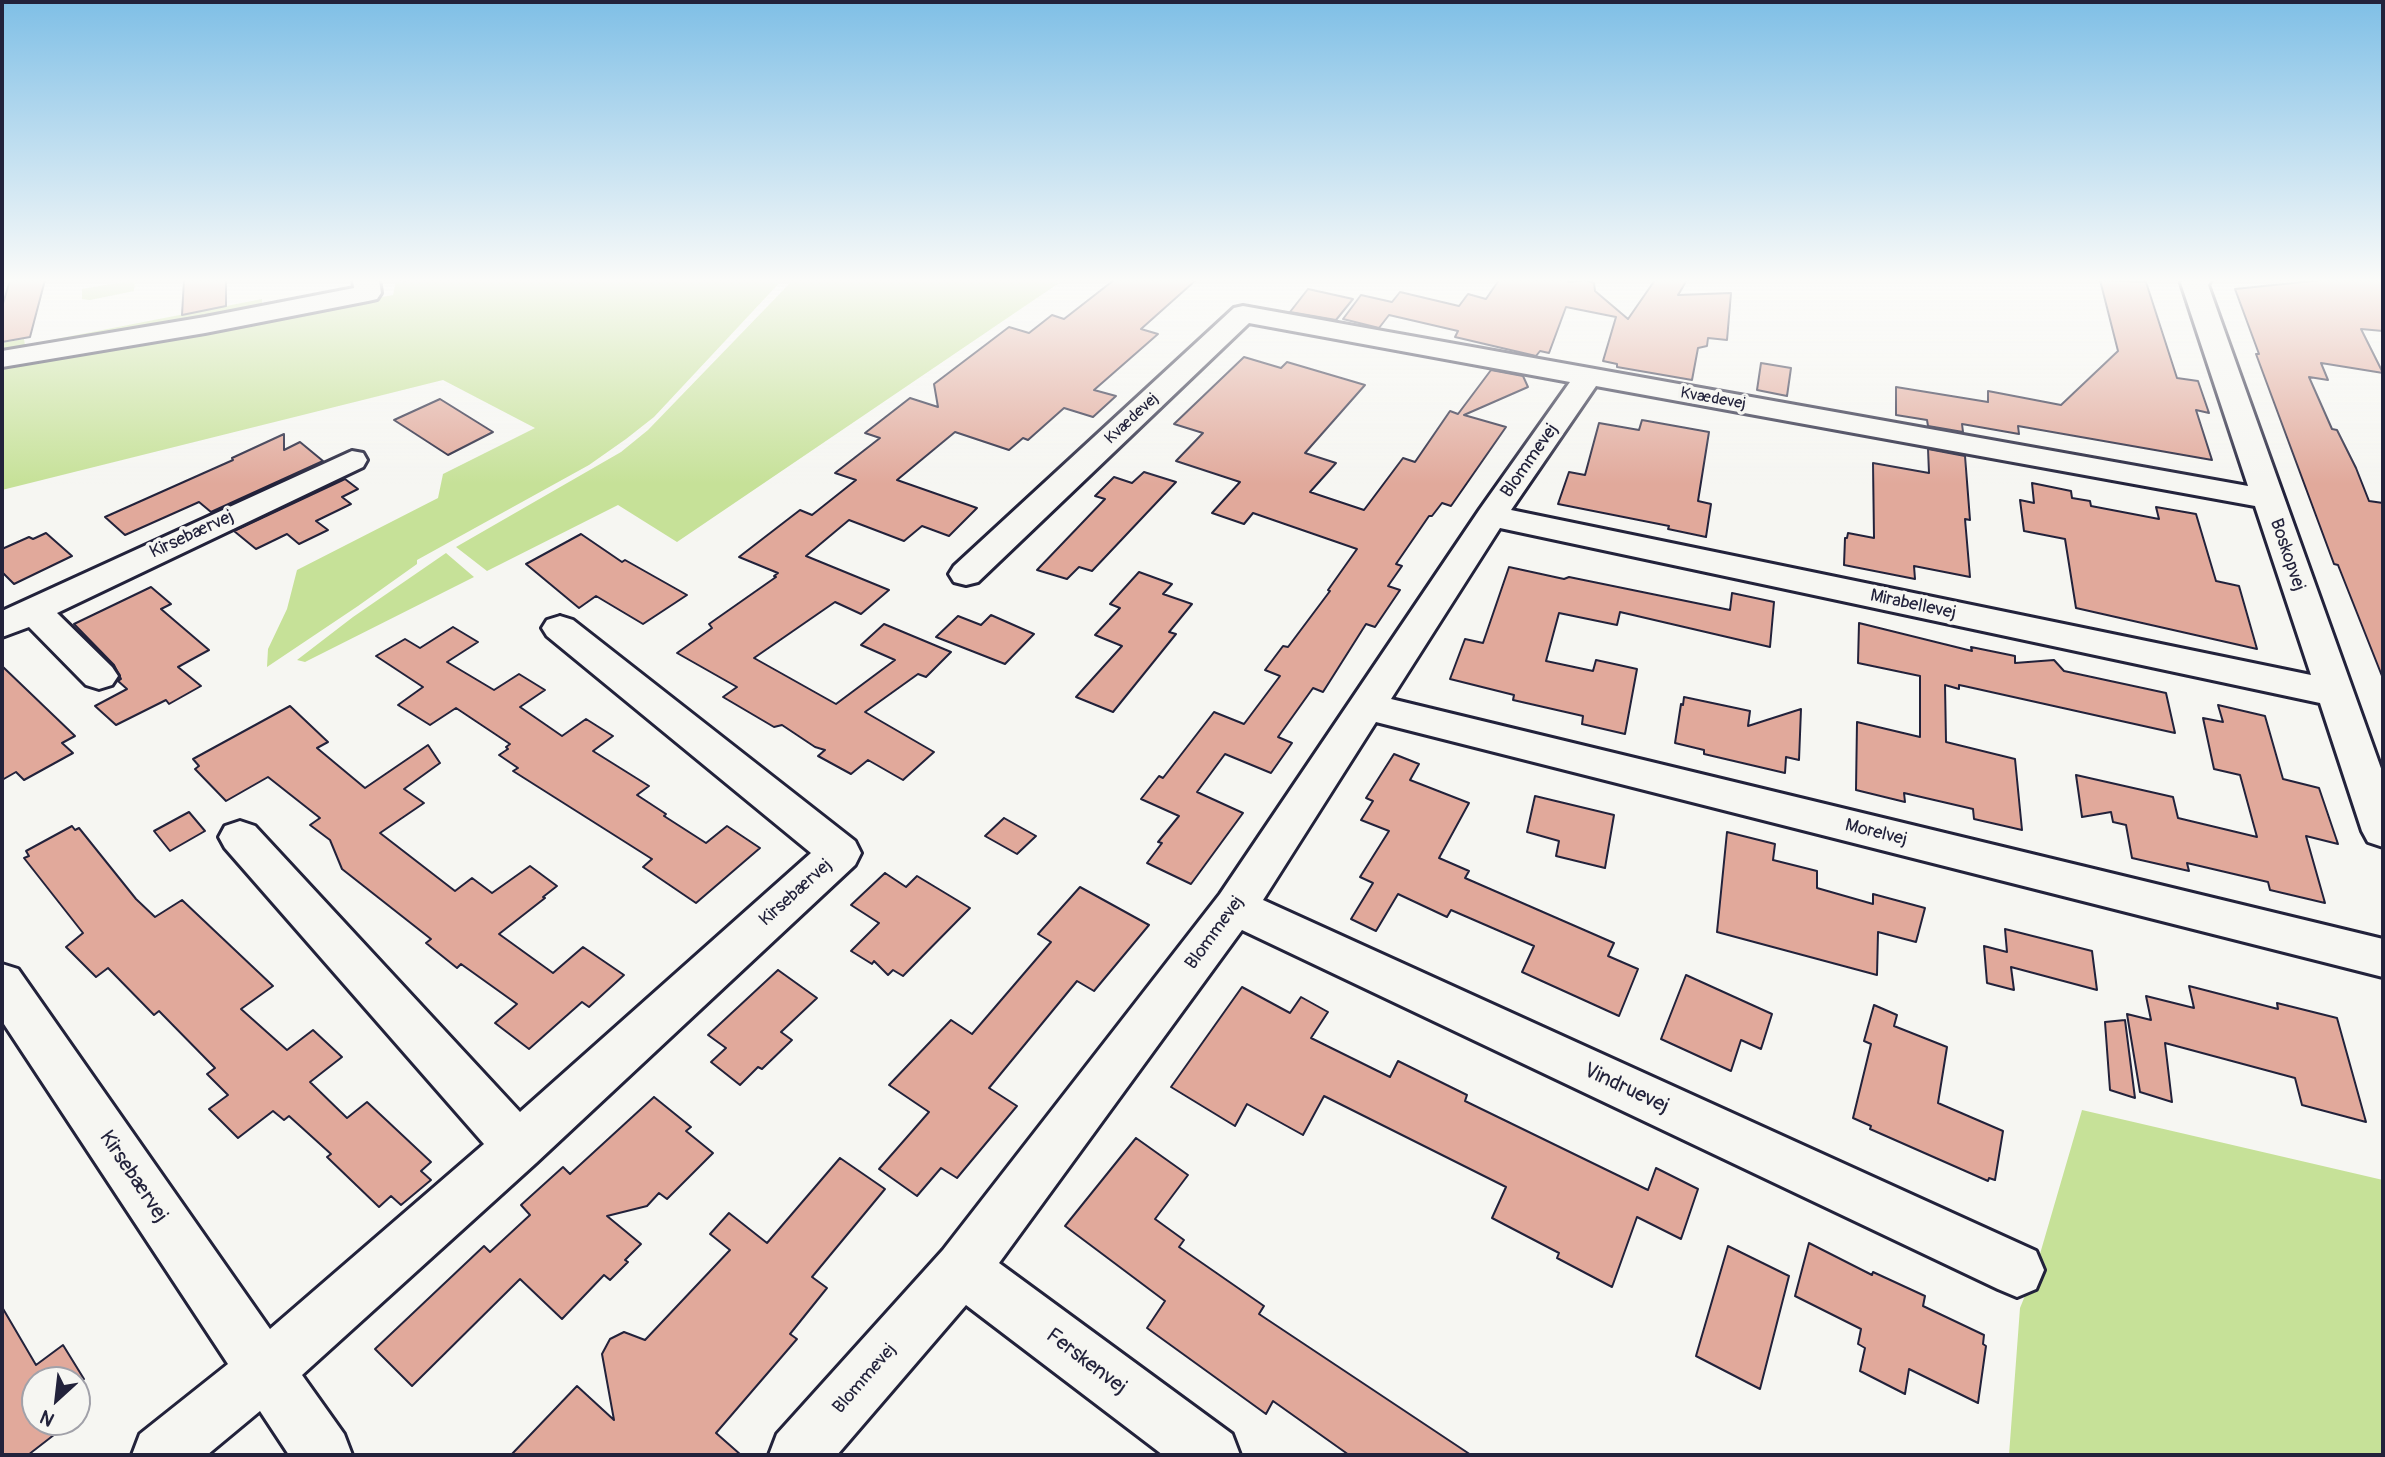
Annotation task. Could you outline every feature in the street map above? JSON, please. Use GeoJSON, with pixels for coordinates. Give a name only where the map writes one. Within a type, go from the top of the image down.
{"type":"FeatureCollection","features":[{"type":"Feature","properties":{"kind":"street"},"geometry":{"type":"LineString","coordinates":[[2,359],[52,348]]}},
{"type":"Feature","properties":{"kind":"street","name":"Kvædevej"},"geometry":{"type":"LineString","coordinates":[[966,574],[1207,348]]}},
{"type":"Feature","properties":{"kind":"street","name":"Kvædevej"},"geometry":{"type":"LineString","coordinates":[[1429,348],[2267,499]]}},
{"type":"Feature","properties":{"kind":"street","name":"Boskopvej"},"geometry":{"type":"LineString","coordinates":[[2216,348],[2383,831]]}},
{"type":"Feature","properties":{"kind":"street","name":"Blommevej"},"geometry":{"type":"LineString","coordinates":[[798,1455],[962,1269],[1235,907],[1369,707],[1491,516],[1588,377]]}},
{"type":"Feature","properties":{"kind":"street","name":"Kirsebærvej"},"geometry":{"type":"LineString","coordinates":[[99,676],[17,618],[352,460]]}},
{"type":"Feature","properties":{"kind":"street","name":"Mirabellevej"},"geometry":{"type":"LineString","coordinates":[[1491,516],[2334,693]]}},
{"type":"Feature","properties":{"kind":"street","name":"Kirsebærvej"},"geometry":{"type":"LineString","coordinates":[[160,1455],[264,1371],[518,1146],[840,853],[560,628]]}},
{"type":"Feature","properties":{"kind":"street","name":"Morelvej"},"geometry":{"type":"LineString","coordinates":[[1369,707],[2383,958]]}},
{"type":"Feature","properties":{"kind":"street"},"geometry":{"type":"LineString","coordinates":[[240,837],[518,1146]]}},
{"type":"Feature","properties":{"kind":"street","name":"Vindruevej"},"geometry":{"type":"LineString","coordinates":[[1235,907],[2017,1270]]}},
{"type":"Feature","properties":{"kind":"street","name":"Kirsebærvej"},"geometry":{"type":"LineString","coordinates":[[2,983],[323,1455]]}},
{"type":"Feature","properties":{"kind":"street","name":"Ferskenvej"},"geometry":{"type":"LineString","coordinates":[[962,1269],[1211,1455]]}},
{"type":"Feature","properties":{"kind":"green space"},"geometry":{"type":"Polygon","coordinates":[[[101,348],[718,348],[654,417],[626,439],[589,465],[417,560],[417,564],[267,667],[268,649],[287,609],[297,570],[438,498],[443,474],[535,428],[443,380],[2,490],[2,366],[101,348]]]}},
{"type":"Feature","properties":{"kind":"green space"},"geometry":{"type":"Polygon","coordinates":[[[727,348],[963,348],[677,542],[618,505],[487,571],[456,547],[621,452],[648,430],[727,348]]]}},
{"type":"Feature","properties":{"kind":"green space"},"geometry":{"type":"Polygon","coordinates":[[[446,553],[474,577],[305,662],[297,660],[353,617],[446,553]]]}},
{"type":"Feature","properties":{"kind":"green space"},"geometry":{"type":"Polygon","coordinates":[[[2082,1110],[2383,1180],[2383,1455],[2009,1455],[2020,1308],[2035,1271],[2082,1110]]]}},
{"type":"Feature","properties":{"kind":"building"},"geometry":{"type":"Polygon","coordinates":[[[981,348],[1142,348],[1094,390],[1116,396],[1093,417],[1064,408],[1028,440],[1023,438],[1009,450],[955,432],[897,480],[977,508],[949,536],[922,526],[904,541],[849,520],[806,556],[889,590],[861,614],[835,602],[754,658],[836,704],[895,660],[861,645],[884,624],[951,652],[926,677],[918,674],[865,712],[934,752],[903,780],[868,760],[851,774],[818,756],[825,750],[815,747],[782,725],[774,727],[723,697],[737,687],[677,653],[712,628],[709,624],[778,573],[739,557],[800,510],[812,515],[856,480],[835,473],[880,438],[865,433],[910,398],[938,407],[934,384],[981,348]]]}},
{"type":"Feature","properties":{"kind":"building"},"geometry":{"type":"Polygon","coordinates":[[[1502,348],[1551,348],[1549,353],[1540,351],[1536,356],[1502,348]]]}},
{"type":"Feature","properties":{"kind":"building"},"geometry":{"type":"Polygon","coordinates":[[[1607,348],[1698,348],[1692,380],[1617,367],[1617,364],[1603,361],[1607,348]]]}},
{"type":"Feature","properties":{"kind":"building"},"geometry":{"type":"Polygon","coordinates":[[[2117,348],[2167,348],[2177,378],[2198,381],[2209,413],[2196,410],[2212,460],[2018,426],[2019,434],[1962,424],[1963,432],[1928,426],[1927,420],[1896,415],[1896,387],[1988,402],[1988,391],[2061,405],[2118,351],[2117,348]]]}},
{"type":"Feature","properties":{"kind":"building"},"geometry":{"type":"Polygon","coordinates":[[[2257,348],[2370,348],[2383,373],[2321,363],[2328,380],[2309,377],[2332,429],[2337,430],[2356,468],[2369,501],[2383,503],[2382,676],[2338,565],[2334,564],[2256,354],[2259,354],[2257,348]]]}},
{"type":"Feature","properties":{"kind":"building"},"geometry":{"type":"Polygon","coordinates":[[[1244,357],[1281,368],[1287,362],[1365,385],[1305,453],[1336,463],[1310,492],[1364,510],[1403,458],[1415,462],[1450,411],[1458,414],[1491,370],[1523,376],[1528,387],[1464,415],[1506,427],[1451,506],[1442,503],[1432,516],[1429,516],[1396,564],[1402,566],[1388,586],[1400,590],[1375,627],[1366,624],[1323,692],[1313,688],[1278,737],[1292,743],[1271,773],[1225,754],[1197,792],[1243,813],[1191,884],[1147,863],[1162,843],[1158,842],[1179,816],[1141,799],[1159,776],[1163,778],[1214,712],[1244,724],[1280,676],[1265,670],[1283,646],[1288,647],[1330,591],[1328,590],[1357,549],[1253,513],[1244,524],[1212,513],[1240,482],[1176,461],[1203,433],[1174,424],[1244,357]]]}},
{"type":"Feature","properties":{"kind":"building"},"geometry":{"type":"Polygon","coordinates":[[[1761,363],[1791,368],[1787,396],[1757,390],[1761,363]]]}},
{"type":"Feature","properties":{"kind":"building"},"geometry":{"type":"Polygon","coordinates":[[[440,399],[493,432],[448,455],[394,420],[440,399]]]}},
{"type":"Feature","properties":{"kind":"building"},"geometry":{"type":"Polygon","coordinates":[[[1642,420],[1709,432],[1698,501],[1711,504],[1706,537],[1668,529],[1669,526],[1558,504],[1569,472],[1585,475],[1599,423],[1639,430],[1642,420]]]}},
{"type":"Feature","properties":{"kind":"building"},"geometry":{"type":"Polygon","coordinates":[[[284,434],[284,450],[300,442],[323,461],[211,512],[199,502],[125,535],[105,517],[233,460],[232,458],[284,434]]]}},
{"type":"Feature","properties":{"kind":"building"},"geometry":{"type":"Polygon","coordinates":[[[1928,449],[1965,456],[1970,520],[1965,519],[1970,577],[1914,566],[1915,579],[1844,565],[1845,538],[1848,533],[1874,538],[1873,463],[1929,473],[1928,449]]]}},
{"type":"Feature","properties":{"kind":"building"},"geometry":{"type":"Polygon","coordinates":[[[1144,472],[1176,482],[1092,571],[1079,567],[1067,579],[1037,570],[1105,499],[1095,496],[1114,477],[1132,483],[1144,472]]]}},
{"type":"Feature","properties":{"kind":"building"},"geometry":{"type":"Polygon","coordinates":[[[345,479],[358,489],[342,497],[351,504],[316,521],[328,530],[299,544],[287,534],[256,549],[234,531],[345,479]]]}},
{"type":"Feature","properties":{"kind":"building"},"geometry":{"type":"Polygon","coordinates":[[[2032,483],[2071,491],[2072,498],[2090,501],[2091,506],[2159,519],[2156,507],[2196,514],[2216,581],[2239,586],[2257,649],[2076,608],[2065,539],[2024,531],[2020,500],[2034,503],[2032,483]]]}},
{"type":"Feature","properties":{"kind":"building"},"geometry":{"type":"Polygon","coordinates":[[[46,533],[72,556],[14,584],[2,572],[2,549],[46,533]]]}},
{"type":"Feature","properties":{"kind":"building"},"geometry":{"type":"Polygon","coordinates":[[[581,534],[622,562],[625,560],[687,595],[643,624],[596,596],[579,608],[526,564],[581,534]]]}},
{"type":"Feature","properties":{"kind":"building"},"geometry":{"type":"Polygon","coordinates":[[[1509,567],[1730,610],[1732,593],[1774,602],[1770,647],[1620,612],[1617,625],[1559,613],[1546,661],[1593,671],[1596,660],[1637,669],[1625,734],[1582,724],[1583,716],[1513,700],[1514,695],[1450,679],[1465,639],[1483,643],[1509,567]]]}},
{"type":"Feature","properties":{"kind":"building"},"geometry":{"type":"Polygon","coordinates":[[[1139,572],[1172,584],[1163,594],[1192,604],[1169,632],[1176,634],[1113,712],[1076,697],[1122,646],[1095,635],[1120,608],[1110,604],[1139,572]]]}},
{"type":"Feature","properties":{"kind":"building"},"geometry":{"type":"Polygon","coordinates":[[[151,587],[171,604],[161,609],[209,650],[178,667],[201,686],[169,704],[166,700],[116,725],[95,706],[127,689],[118,681],[121,679],[114,665],[74,624],[151,587]]]}},
{"type":"Feature","properties":{"kind":"building"},"geometry":{"type":"Polygon","coordinates":[[[991,615],[1034,634],[1005,664],[936,637],[958,616],[981,625],[991,615]]]}},
{"type":"Feature","properties":{"kind":"building"},"geometry":{"type":"Polygon","coordinates":[[[1859,623],[1972,651],[1971,647],[2015,656],[2015,663],[2054,660],[2064,671],[2166,693],[2175,733],[1964,686],[1959,685],[1959,689],[1945,685],[1946,742],[2015,759],[2022,830],[1974,819],[1973,809],[1904,793],[1905,802],[1856,790],[1857,722],[1920,737],[1920,676],[1858,663],[1859,623]]]}},
{"type":"Feature","properties":{"kind":"building"},"geometry":{"type":"Polygon","coordinates":[[[453,627],[478,642],[447,662],[494,690],[519,674],[545,690],[520,707],[562,736],[586,719],[613,736],[593,751],[649,786],[637,795],[666,814],[664,816],[706,843],[727,826],[760,848],[696,903],[643,867],[652,859],[513,771],[518,768],[499,755],[508,749],[506,747],[510,744],[456,708],[430,725],[398,705],[423,687],[376,656],[405,639],[420,648],[453,627]]]}},
{"type":"Feature","properties":{"kind":"building"},"geometry":{"type":"Polygon","coordinates":[[[2,666],[75,736],[62,743],[73,753],[24,780],[16,772],[2,780],[2,666]]]}},
{"type":"Feature","properties":{"kind":"building"},"geometry":{"type":"Polygon","coordinates":[[[1684,697],[1750,711],[1748,726],[1801,709],[1799,760],[1786,757],[1785,773],[1704,754],[1704,750],[1675,743],[1684,697]]]}},
{"type":"Feature","properties":{"kind":"building"},"geometry":{"type":"Polygon","coordinates":[[[2218,705],[2265,716],[2283,779],[2319,788],[2338,844],[2306,836],[2325,903],[2270,890],[2268,882],[2187,863],[2189,871],[2132,858],[2126,825],[2113,822],[2111,812],[2082,817],[2076,775],[2173,797],[2178,818],[2257,837],[2240,775],[2214,769],[2203,718],[2223,722],[2218,705]]]}},
{"type":"Feature","properties":{"kind":"building"},"geometry":{"type":"Polygon","coordinates":[[[290,706],[328,742],[317,748],[365,788],[428,745],[440,763],[404,789],[424,803],[380,833],[455,891],[472,878],[492,893],[530,866],[557,886],[499,934],[553,973],[583,947],[624,975],[589,1007],[582,1002],[529,1049],[495,1023],[517,1004],[461,964],[457,968],[426,943],[431,939],[342,869],[330,840],[310,825],[320,818],[268,777],[226,801],[195,769],[199,766],[193,759],[290,706]]]}},
{"type":"Feature","properties":{"kind":"building"},"geometry":{"type":"Polygon","coordinates":[[[1394,754],[1419,764],[1410,780],[1469,803],[1439,858],[1469,871],[1465,878],[1614,943],[1608,956],[1638,969],[1619,1016],[1522,972],[1534,946],[1451,910],[1447,917],[1398,894],[1376,931],[1351,919],[1373,883],[1360,877],[1389,831],[1361,820],[1373,801],[1366,798],[1394,754]]]}},
{"type":"Feature","properties":{"kind":"building"},"geometry":{"type":"Polygon","coordinates":[[[1535,796],[1614,815],[1605,868],[1556,856],[1559,841],[1527,832],[1535,796]]]}},
{"type":"Feature","properties":{"kind":"building"},"geometry":{"type":"Polygon","coordinates":[[[189,812],[205,831],[170,851],[154,831],[189,812]]]}},
{"type":"Feature","properties":{"kind":"building"},"geometry":{"type":"Polygon","coordinates":[[[1004,818],[1036,836],[1017,854],[985,836],[1004,818]]]}},
{"type":"Feature","properties":{"kind":"building"},"geometry":{"type":"Polygon","coordinates":[[[72,826],[75,830],[79,828],[136,899],[155,917],[182,900],[273,986],[241,1009],[287,1050],[313,1030],[342,1057],[310,1082],[347,1118],[367,1102],[431,1162],[421,1171],[431,1180],[401,1205],[391,1196],[379,1207],[327,1157],[331,1154],[289,1116],[284,1120],[273,1111],[238,1138],[209,1109],[228,1095],[207,1074],[215,1068],[159,1011],[154,1015],[108,968],[96,977],[66,947],[83,933],[24,858],[29,856],[26,851],[72,826]]]}},
{"type":"Feature","properties":{"kind":"building"},"geometry":{"type":"Polygon","coordinates":[[[1727,832],[1775,844],[1773,860],[1817,871],[1817,888],[1873,904],[1873,894],[1925,908],[1916,942],[1878,932],[1877,975],[1717,932],[1727,832]]]}},
{"type":"Feature","properties":{"kind":"building"},"geometry":{"type":"Polygon","coordinates":[[[885,873],[906,887],[917,876],[970,908],[903,976],[893,970],[888,975],[874,961],[872,964],[851,951],[879,923],[851,905],[885,873]]]}},
{"type":"Feature","properties":{"kind":"building"},"geometry":{"type":"Polygon","coordinates":[[[1080,887],[1149,925],[1094,991],[1077,981],[989,1088],[1017,1106],[957,1178],[941,1168],[917,1196],[879,1169],[929,1112],[889,1085],[951,1020],[972,1034],[1051,942],[1038,934],[1080,887]]]}},
{"type":"Feature","properties":{"kind":"building"},"geometry":{"type":"Polygon","coordinates":[[[2005,929],[2092,951],[2097,990],[2011,967],[2014,990],[1987,983],[1984,946],[2007,952],[2005,929]]]}},
{"type":"Feature","properties":{"kind":"building"},"geometry":{"type":"Polygon","coordinates":[[[778,970],[817,998],[781,1032],[792,1040],[762,1069],[758,1067],[740,1085],[711,1062],[726,1048],[708,1035],[778,970]]]}},
{"type":"Feature","properties":{"kind":"building"},"geometry":{"type":"Polygon","coordinates":[[[1686,975],[1772,1014],[1761,1049],[1741,1040],[1731,1071],[1661,1039],[1686,975]]]}},
{"type":"Feature","properties":{"kind":"building"},"geometry":{"type":"Polygon","coordinates":[[[2189,986],[2278,1009],[2277,1003],[2337,1018],[2366,1122],[2302,1105],[2295,1078],[2165,1043],[2172,1102],[2140,1092],[2127,1014],[2151,1020],[2146,996],[2194,1008],[2189,986]]]}},
{"type":"Feature","properties":{"kind":"building"},"geometry":{"type":"Polygon","coordinates":[[[1242,987],[1290,1013],[1301,997],[1328,1012],[1311,1038],[1390,1077],[1398,1061],[1467,1095],[1465,1101],[1648,1190],[1656,1168],[1698,1189],[1681,1239],[1637,1217],[1612,1287],[1557,1258],[1559,1253],[1492,1218],[1506,1187],[1324,1096],[1303,1135],[1247,1104],[1235,1126],[1171,1087],[1242,987]]]}},
{"type":"Feature","properties":{"kind":"building"},"geometry":{"type":"Polygon","coordinates":[[[1874,1005],[1897,1015],[1894,1026],[1947,1047],[1938,1103],[2003,1131],[1995,1180],[1989,1178],[1988,1181],[1870,1129],[1871,1126],[1853,1118],[1871,1044],[1864,1041],[1874,1005]]]}},
{"type":"Feature","properties":{"kind":"building"},"geometry":{"type":"Polygon","coordinates":[[[2125,1020],[2135,1098],[2110,1090],[2105,1022],[2125,1020]]]}},
{"type":"Feature","properties":{"kind":"building"},"geometry":{"type":"Polygon","coordinates":[[[654,1097],[691,1127],[686,1131],[713,1153],[667,1199],[659,1193],[647,1206],[607,1216],[641,1244],[625,1260],[628,1262],[610,1280],[604,1275],[562,1319],[520,1279],[412,1386],[375,1349],[484,1246],[490,1252],[530,1215],[521,1205],[563,1167],[570,1174],[654,1097]]]}},
{"type":"Feature","properties":{"kind":"building"},"geometry":{"type":"Polygon","coordinates":[[[1136,1138],[1188,1175],[1155,1219],[1184,1240],[1179,1247],[1264,1306],[1259,1314],[1471,1455],[1349,1455],[1273,1401],[1266,1414],[1147,1328],[1165,1301],[1065,1226],[1136,1138]]]}},
{"type":"Feature","properties":{"kind":"building"},"geometry":{"type":"Polygon","coordinates":[[[840,1158],[885,1189],[812,1277],[827,1288],[790,1334],[797,1339],[716,1433],[741,1455],[511,1455],[577,1386],[614,1420],[602,1354],[610,1339],[624,1332],[645,1340],[730,1250],[710,1234],[729,1213],[767,1243],[840,1158]]]}},
{"type":"Feature","properties":{"kind":"building"},"geometry":{"type":"Polygon","coordinates":[[[1809,1243],[1872,1275],[1873,1272],[1925,1296],[1923,1306],[1984,1335],[1983,1344],[1986,1346],[1978,1403],[1909,1369],[1905,1394],[1860,1371],[1865,1348],[1858,1344],[1861,1329],[1795,1296],[1809,1243]]]}},
{"type":"Feature","properties":{"kind":"building"},"geometry":{"type":"Polygon","coordinates":[[[1728,1246],[1789,1276],[1760,1389],[1696,1356],[1728,1246]]]}},
{"type":"Feature","properties":{"kind":"building"},"geometry":{"type":"Polygon","coordinates":[[[2,1307],[36,1365],[63,1345],[76,1366],[21,1366],[21,1436],[53,1436],[28,1455],[2,1455],[2,1307]]]}}]}
